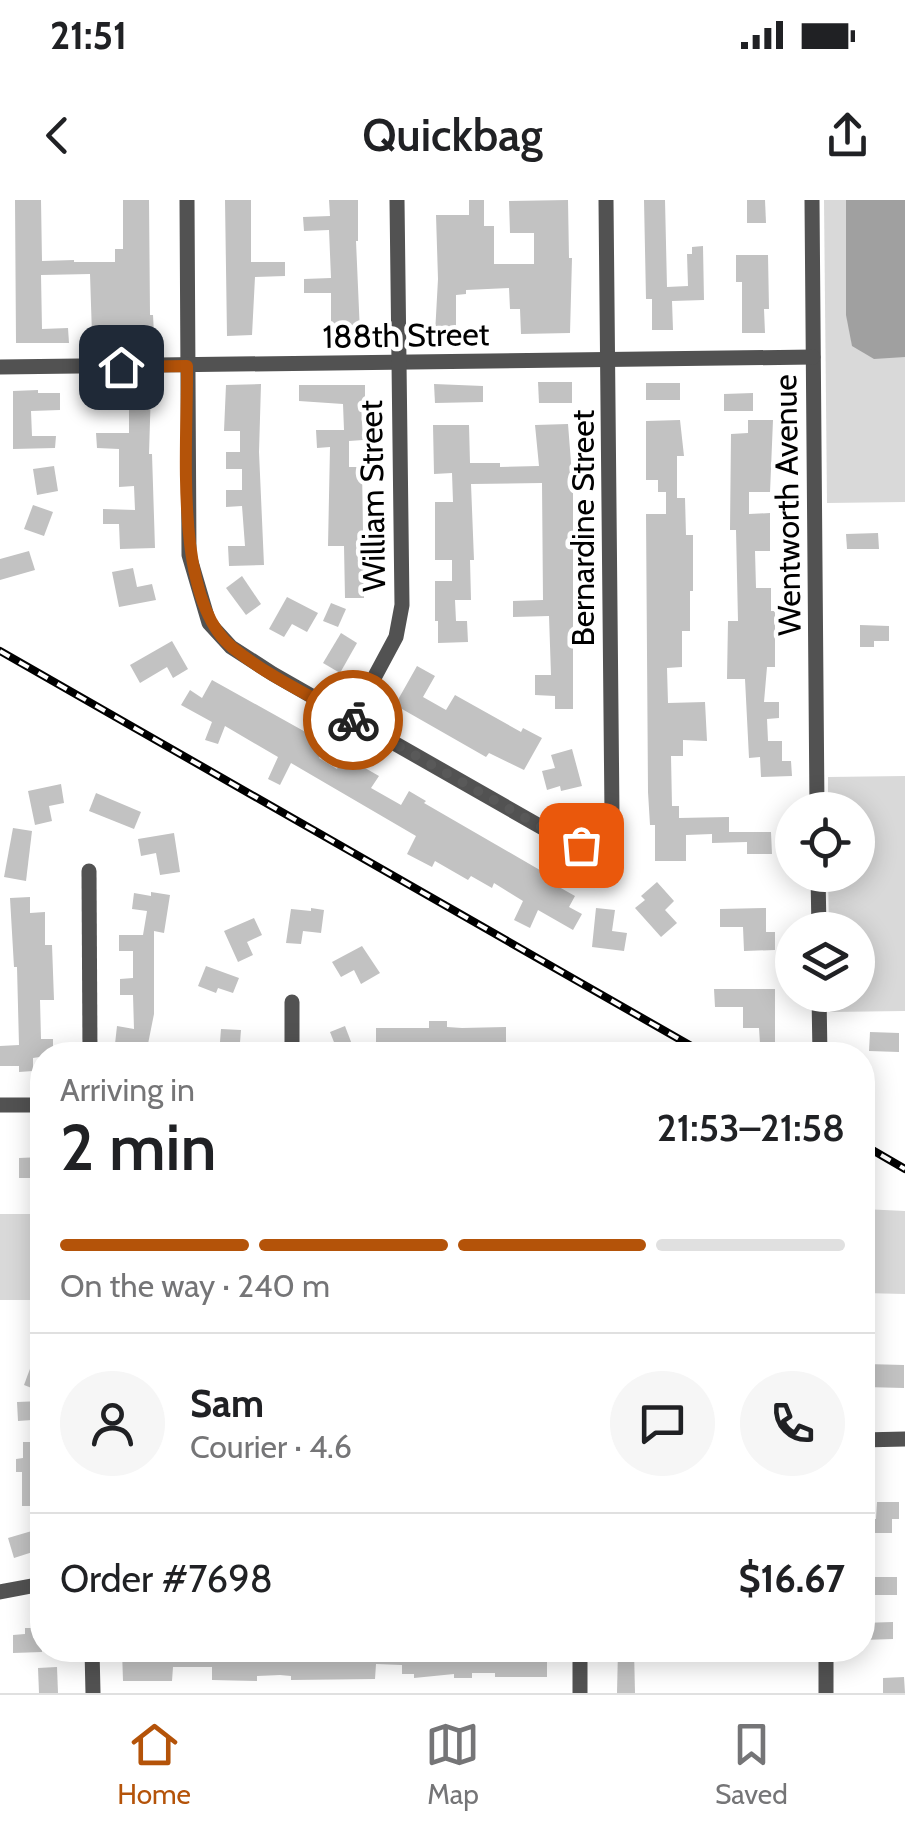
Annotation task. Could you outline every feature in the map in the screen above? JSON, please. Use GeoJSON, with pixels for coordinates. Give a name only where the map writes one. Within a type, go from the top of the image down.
{"type":"FeatureCollection","features":[{"type":"Feature","properties":{"kind":"street"},"geometry":{"type":"LineString","coordinates":[[187,200],[189,555],[209,622],[232,647],[352,719]]}},
{"type":"Feature","properties":{"kind":"street","name":"William Street"},"geometry":{"type":"LineString","coordinates":[[352,719],[396,637],[402,605],[397,200]]}},
{"type":"Feature","properties":{"kind":"street","name":"Bernardine Street"},"geometry":{"type":"LineString","coordinates":[[352,719],[557,836],[605,855],[612,815],[606,200]]}},
{"type":"Feature","properties":{"kind":"street","name":"Wentworth Avenue"},"geometry":{"type":"LineString","coordinates":[[812,200],[818,792]]}},
{"type":"Feature","properties":{"kind":"street","name":"188th Street"},"geometry":{"type":"LineString","coordinates":[[0,367],[813,356]]}},
{"type":"Feature","properties":{"kind":"street"},"geometry":{"type":"LineString","coordinates":[[90,871],[90,1042]]}},
{"type":"Feature","properties":{"kind":"street"},"geometry":{"type":"LineString","coordinates":[[292,1002],[292,1042]]}},
{"type":"Feature","properties":{"kind":"street"},"geometry":{"type":"LineString","coordinates":[[819,1012],[820,1042]]}},
{"type":"Feature","properties":{"kind":"street"},"geometry":{"type":"LineString","coordinates":[[0,1105],[30,1105]]}},
{"type":"Feature","properties":{"kind":"street"},"geometry":{"type":"LineString","coordinates":[[875,1440],[905,1439]]}},
{"type":"Feature","properties":{"kind":"street"},"geometry":{"type":"LineString","coordinates":[[0,1592],[30,1586]]}},
{"type":"Feature","properties":{"kind":"street"},"geometry":{"type":"LineString","coordinates":[[92,1662],[93,1693]]}},
{"type":"Feature","properties":{"kind":"street"},"geometry":{"type":"LineString","coordinates":[[580,1662],[580,1693]]}},
{"type":"Feature","properties":{"kind":"street"},"geometry":{"type":"LineString","coordinates":[[826,1662],[826,1693]]}},
{"type":"Feature","properties":{"kind":"shaded area"},"geometry":{"type":"Polygon","coordinates":[[[824,200],[905,200],[905,502],[827,503],[824,200]]]}},
{"type":"Feature","properties":{"kind":"shaded area"},"geometry":{"type":"Polygon","coordinates":[[[846,200],[905,200],[905,357],[874,359],[852,346],[846,315],[846,200]]]}},
{"type":"Feature","properties":{"kind":"shaded area"},"geometry":{"type":"Polygon","coordinates":[[[905,776],[905,1011],[875,1011],[875,912],[829,912],[828,892],[875,892],[875,792],[828,792],[828,777],[905,776]]]}},
{"type":"Feature","properties":{"kind":"shaded area"},"geometry":{"type":"Polygon","coordinates":[[[875,1210],[905,1211],[905,1294],[875,1293],[875,1210]]]}},
{"type":"Feature","properties":{"kind":"shaded area"},"geometry":{"type":"Polygon","coordinates":[[[0,1214],[30,1214],[30,1300],[0,1300],[0,1214]]]}},
{"type":"Feature","properties":{"kind":"building"},"geometry":{"type":"Polygon","coordinates":[[[15,200],[41,200],[42,261],[115,262],[115,249],[123,249],[123,200],[149,200],[150,315],[154,334],[92,335],[90,274],[41,275],[42,329],[68,328],[69,343],[16,343],[15,200]]]}},
{"type":"Feature","properties":{"kind":"building"},"geometry":{"type":"Polygon","coordinates":[[[225,200],[251,200],[251,262],[285,262],[285,276],[255,277],[252,335],[227,336],[225,200]]]}},
{"type":"Feature","properties":{"kind":"building"},"geometry":{"type":"Polygon","coordinates":[[[329,200],[358,200],[360,333],[331,334],[331,293],[304,293],[304,279],[331,278],[329,230],[304,231],[303,217],[330,216],[329,200]]]}},
{"type":"Feature","properties":{"kind":"building"},"geometry":{"type":"Polygon","coordinates":[[[469,200],[484,200],[484,226],[494,226],[494,264],[534,264],[534,233],[510,233],[509,201],[568,200],[572,258],[570,333],[521,334],[520,309],[510,309],[509,288],[466,290],[466,294],[456,295],[456,334],[435,334],[436,215],[469,215],[469,200]]]}},
{"type":"Feature","properties":{"kind":"building"},"geometry":{"type":"Polygon","coordinates":[[[644,200],[665,200],[667,287],[688,286],[687,254],[692,254],[692,247],[703,246],[704,300],[672,301],[673,330],[652,330],[652,299],[646,299],[644,200]]]}},
{"type":"Feature","properties":{"kind":"building"},"geometry":{"type":"Polygon","coordinates":[[[747,200],[765,200],[766,223],[747,223],[747,200]]]}},
{"type":"Feature","properties":{"kind":"building"},"geometry":{"type":"Polygon","coordinates":[[[736,255],[768,255],[769,309],[764,309],[765,333],[742,333],[742,282],[736,282],[736,255]]]}},
{"type":"Feature","properties":{"kind":"building"},"geometry":{"type":"Polygon","coordinates":[[[538,382],[572,382],[572,403],[539,403],[538,382]]]}},
{"type":"Feature","properties":{"kind":"building"},"geometry":{"type":"Polygon","coordinates":[[[646,383],[680,383],[680,400],[646,400],[646,383]]]}},
{"type":"Feature","properties":{"kind":"building"},"geometry":{"type":"Polygon","coordinates":[[[261,384],[259,452],[264,565],[229,566],[228,546],[245,546],[242,506],[226,507],[226,490],[242,490],[242,469],[226,469],[226,452],[240,452],[240,431],[224,431],[226,385],[261,384]]]}},
{"type":"Feature","properties":{"kind":"building"},"geometry":{"type":"Polygon","coordinates":[[[434,384],[483,386],[483,402],[435,403],[434,384]]]}},
{"type":"Feature","properties":{"kind":"building"},"geometry":{"type":"Polygon","coordinates":[[[299,385],[365,385],[365,404],[361,404],[363,440],[349,441],[349,467],[362,467],[364,598],[345,598],[344,546],[328,546],[330,447],[317,448],[316,430],[344,430],[343,404],[299,401],[299,385]]]}},
{"type":"Feature","properties":{"kind":"building"},"geometry":{"type":"Polygon","coordinates":[[[116,388],[151,388],[149,454],[155,548],[120,549],[119,524],[103,524],[103,509],[135,510],[134,486],[119,487],[119,449],[97,448],[96,433],[129,433],[129,406],[116,406],[116,388]]]}},
{"type":"Feature","properties":{"kind":"building"},"geometry":{"type":"Polygon","coordinates":[[[13,391],[60,393],[60,410],[31,411],[32,436],[56,436],[55,448],[13,449],[13,391]]]}},
{"type":"Feature","properties":{"kind":"building"},"geometry":{"type":"Polygon","coordinates":[[[753,393],[753,411],[724,411],[724,394],[753,393]]]}},
{"type":"Feature","properties":{"kind":"building"},"geometry":{"type":"Polygon","coordinates":[[[680,420],[684,456],[677,456],[677,498],[685,498],[686,535],[693,535],[693,591],[690,631],[682,631],[682,667],[667,668],[668,703],[705,702],[707,741],[683,740],[683,756],[671,756],[672,806],[679,806],[679,818],[729,817],[729,832],[771,832],[772,854],[747,854],[747,842],[712,843],[712,834],[686,835],[686,861],[655,861],[655,825],[650,825],[648,792],[646,514],[666,514],[666,492],[658,492],[658,480],[646,480],[646,421],[680,420]]]}},
{"type":"Feature","properties":{"kind":"building"},"geometry":{"type":"Polygon","coordinates":[[[748,420],[773,420],[770,492],[749,492],[749,514],[770,513],[770,551],[755,551],[756,588],[771,588],[771,611],[775,611],[775,667],[767,667],[764,702],[779,702],[779,718],[767,719],[768,741],[782,741],[782,761],[791,761],[792,776],[761,777],[760,757],[749,758],[745,679],[727,679],[728,621],[738,621],[736,530],[730,530],[731,434],[748,433],[748,420]]]}},
{"type":"Feature","properties":{"kind":"building"},"geometry":{"type":"Polygon","coordinates":[[[568,424],[573,488],[573,709],[555,709],[555,696],[535,695],[535,675],[551,675],[549,616],[513,617],[513,601],[543,600],[542,483],[471,484],[471,600],[455,600],[456,621],[467,621],[468,642],[438,643],[435,581],[452,581],[452,560],[435,560],[435,502],[453,502],[452,473],[434,474],[433,425],[469,425],[470,463],[500,463],[500,467],[539,466],[535,425],[568,424]]]}},
{"type":"Feature","properties":{"kind":"building"},"geometry":{"type":"Polygon","coordinates":[[[54,466],[58,491],[37,495],[33,469],[54,466]]]}},
{"type":"Feature","properties":{"kind":"building"},"geometry":{"type":"Polygon","coordinates":[[[33,505],[53,512],[44,536],[24,529],[33,505]]]}},
{"type":"Feature","properties":{"kind":"building"},"geometry":{"type":"Polygon","coordinates":[[[878,533],[879,549],[847,549],[846,534],[878,533]]]}},
{"type":"Feature","properties":{"kind":"building"},"geometry":{"type":"Polygon","coordinates":[[[29,551],[35,570],[0,580],[0,559],[29,551]]]}},
{"type":"Feature","properties":{"kind":"building"},"geometry":{"type":"Polygon","coordinates":[[[133,568],[137,587],[152,584],[156,600],[119,607],[112,572],[133,568]]]}},
{"type":"Feature","properties":{"kind":"building"},"geometry":{"type":"Polygon","coordinates":[[[242,576],[261,604],[246,615],[226,588],[242,576]]]}},
{"type":"Feature","properties":{"kind":"building"},"geometry":{"type":"Polygon","coordinates":[[[287,597],[318,613],[307,632],[292,624],[284,637],[269,629],[287,597]]]}},
{"type":"Feature","properties":{"kind":"building"},"geometry":{"type":"Polygon","coordinates":[[[331,603],[346,609],[338,627],[323,621],[331,603]]]}},
{"type":"Feature","properties":{"kind":"building"},"geometry":{"type":"Polygon","coordinates":[[[860,625],[889,626],[889,641],[874,641],[874,647],[860,647],[860,625]]]}},
{"type":"Feature","properties":{"kind":"building"},"geometry":{"type":"Polygon","coordinates":[[[341,633],[357,643],[340,673],[323,663],[341,633]]]}},
{"type":"Feature","properties":{"kind":"building"},"geometry":{"type":"Polygon","coordinates":[[[172,641],[188,669],[173,678],[167,667],[140,683],[130,665],[172,641]]]}},
{"type":"Feature","properties":{"kind":"building"},"geometry":{"type":"Polygon","coordinates":[[[417,666],[435,676],[423,697],[446,710],[455,695],[521,732],[523,728],[542,738],[524,770],[489,753],[486,757],[395,705],[417,666]]]}},
{"type":"Feature","properties":{"kind":"building"},"geometry":{"type":"Polygon","coordinates":[[[212,680],[327,744],[319,758],[337,769],[344,756],[379,776],[371,788],[401,805],[409,791],[545,873],[543,878],[575,896],[569,907],[582,914],[573,930],[538,910],[530,928],[514,920],[523,901],[494,883],[492,888],[471,876],[468,880],[435,861],[432,867],[407,854],[416,836],[291,763],[280,785],[268,779],[278,757],[225,726],[218,744],[205,740],[212,722],[181,705],[190,690],[202,698],[212,680]]]}},
{"type":"Feature","properties":{"kind":"building"},"geometry":{"type":"Polygon","coordinates":[[[572,749],[582,786],[547,790],[542,771],[555,768],[551,755],[572,749]]]}},
{"type":"Feature","properties":{"kind":"building"},"geometry":{"type":"Polygon","coordinates":[[[61,784],[64,803],[49,806],[52,821],[35,825],[28,791],[61,784]]]}},
{"type":"Feature","properties":{"kind":"building"},"geometry":{"type":"Polygon","coordinates":[[[96,793],[141,812],[134,829],[89,811],[96,793]]]}},
{"type":"Feature","properties":{"kind":"building"},"geometry":{"type":"Polygon","coordinates":[[[13,828],[32,831],[26,881],[4,877],[13,828]]]}},
{"type":"Feature","properties":{"kind":"building"},"geometry":{"type":"Polygon","coordinates":[[[174,833],[180,872],[160,875],[156,853],[141,856],[138,839],[174,833]]]}},
{"type":"Feature","properties":{"kind":"building"},"geometry":{"type":"Polygon","coordinates":[[[657,882],[674,901],[665,910],[677,923],[661,937],[635,908],[645,900],[641,896],[657,882]]]}},
{"type":"Feature","properties":{"kind":"building"},"geometry":{"type":"Polygon","coordinates":[[[151,892],[170,895],[164,933],[154,931],[154,1014],[148,1042],[115,1042],[117,1026],[134,1029],[133,995],[120,995],[120,979],[133,978],[133,951],[119,951],[119,935],[143,935],[147,911],[132,909],[134,893],[151,896],[151,892]]]}},
{"type":"Feature","properties":{"kind":"building"},"geometry":{"type":"Polygon","coordinates":[[[30,897],[30,913],[45,912],[45,945],[52,945],[54,1000],[40,1000],[41,1039],[53,1042],[30,1042],[30,1071],[19,1072],[19,1066],[0,1066],[0,1046],[19,1045],[10,898],[30,897]]]}},
{"type":"Feature","properties":{"kind":"building"},"geometry":{"type":"Polygon","coordinates":[[[596,908],[615,910],[612,931],[627,933],[624,951],[592,947],[596,908]]]}},
{"type":"Feature","properties":{"kind":"building"},"geometry":{"type":"Polygon","coordinates":[[[766,908],[766,932],[775,932],[775,950],[744,951],[743,927],[720,927],[720,909],[766,908]]]}},
{"type":"Feature","properties":{"kind":"building"},"geometry":{"type":"Polygon","coordinates":[[[291,909],[324,910],[321,933],[303,931],[301,944],[286,943],[291,909]]]}},
{"type":"Feature","properties":{"kind":"building"},"geometry":{"type":"Polygon","coordinates":[[[254,918],[262,935],[247,942],[253,955],[238,962],[224,931],[254,918]]]}},
{"type":"Feature","properties":{"kind":"building"},"geometry":{"type":"Polygon","coordinates":[[[362,946],[380,973],[361,984],[354,970],[341,977],[332,962],[362,946]]]}},
{"type":"Feature","properties":{"kind":"building"},"geometry":{"type":"Polygon","coordinates":[[[206,966],[239,978],[233,993],[218,988],[216,993],[198,986],[206,966]]]}},
{"type":"Feature","properties":{"kind":"building"},"geometry":{"type":"Polygon","coordinates":[[[714,989],[775,989],[775,1042],[760,1042],[759,1028],[743,1028],[743,1007],[715,1007],[714,989]]]}},
{"type":"Feature","properties":{"kind":"building"},"geometry":{"type":"Polygon","coordinates":[[[429,1021],[447,1021],[447,1027],[506,1027],[506,1042],[376,1042],[376,1028],[429,1028],[429,1021]]]}},
{"type":"Feature","properties":{"kind":"building"},"geometry":{"type":"Polygon","coordinates":[[[345,1026],[351,1042],[334,1042],[330,1032],[345,1026]]]}},
{"type":"Feature","properties":{"kind":"building"},"geometry":{"type":"Polygon","coordinates":[[[221,1029],[241,1030],[240,1042],[220,1042],[221,1029]]]}},
{"type":"Feature","properties":{"kind":"building"},"geometry":{"type":"Polygon","coordinates":[[[870,1032],[899,1033],[899,1052],[875,1051],[875,1042],[869,1042],[870,1032]]]}},
{"type":"Feature","properties":{"kind":"building"},"geometry":{"type":"Polygon","coordinates":[[[19,1158],[30,1158],[30,1178],[19,1178],[19,1158]]]}},
{"type":"Feature","properties":{"kind":"building"},"geometry":{"type":"Polygon","coordinates":[[[875,1364],[904,1365],[904,1388],[875,1387],[875,1364]]]}},
{"type":"Feature","properties":{"kind":"building"},"geometry":{"type":"Polygon","coordinates":[[[30,1401],[30,1420],[18,1421],[17,1402],[30,1401]]]}},
{"type":"Feature","properties":{"kind":"building"},"geometry":{"type":"Polygon","coordinates":[[[23,1442],[30,1442],[30,1506],[22,1506],[22,1472],[16,1472],[16,1459],[23,1458],[23,1442]]]}},
{"type":"Feature","properties":{"kind":"building"},"geometry":{"type":"Polygon","coordinates":[[[877,1502],[899,1502],[899,1519],[892,1519],[892,1533],[875,1533],[877,1502]]]}},
{"type":"Feature","properties":{"kind":"building"},"geometry":{"type":"Polygon","coordinates":[[[30,1532],[30,1553],[14,1558],[8,1538],[30,1532]]]}},
{"type":"Feature","properties":{"kind":"building"},"geometry":{"type":"Polygon","coordinates":[[[875,1577],[897,1577],[897,1595],[875,1595],[875,1577]]]}},
{"type":"Feature","properties":{"kind":"building"},"geometry":{"type":"Polygon","coordinates":[[[893,1622],[893,1639],[875,1640],[875,1623],[893,1622]]]}},
{"type":"Feature","properties":{"kind":"building"},"geometry":{"type":"Polygon","coordinates":[[[25,1628],[30,1628],[30,1652],[13,1653],[13,1635],[25,1634],[25,1628]]]}},
{"type":"Feature","properties":{"kind":"building"},"geometry":{"type":"Polygon","coordinates":[[[122,1662],[547,1662],[547,1677],[472,1673],[472,1678],[454,1678],[454,1674],[414,1678],[414,1674],[402,1674],[402,1665],[376,1664],[375,1679],[291,1680],[291,1676],[280,1675],[257,1676],[257,1681],[212,1680],[212,1667],[173,1667],[172,1681],[123,1681],[122,1662]]]}},
{"type":"Feature","properties":{"kind":"building"},"geometry":{"type":"Polygon","coordinates":[[[618,1662],[634,1662],[635,1693],[617,1693],[618,1662]]]}},
{"type":"Feature","properties":{"kind":"building"},"geometry":{"type":"Polygon","coordinates":[[[57,1667],[58,1693],[39,1693],[38,1668],[57,1667]]]}},
{"type":"Feature","properties":{"kind":"building"},"geometry":{"type":"Polygon","coordinates":[[[904,1677],[905,1693],[883,1693],[883,1678],[904,1677]]]}},
{"type":"Feature","properties":{"kind":"railway"},"geometry":{"type":"LineString","coordinates":[[0,651],[684,1042]]}},
{"type":"Feature","properties":{"kind":"railway"},"geometry":{"type":"LineString","coordinates":[[875,1152],[905,1169]]}},
{"type":"Feature","properties":{"kind":"way so far"},"geometry":{"type":"LineString","coordinates":[[353,720],[557,836],[581,845]]}},
{"type":"Feature","properties":{"kind":"route"},"geometry":{"type":"LineString","coordinates":[[121,367],[187,366],[189,555],[209,622],[232,647],[353,720]]}}]}
